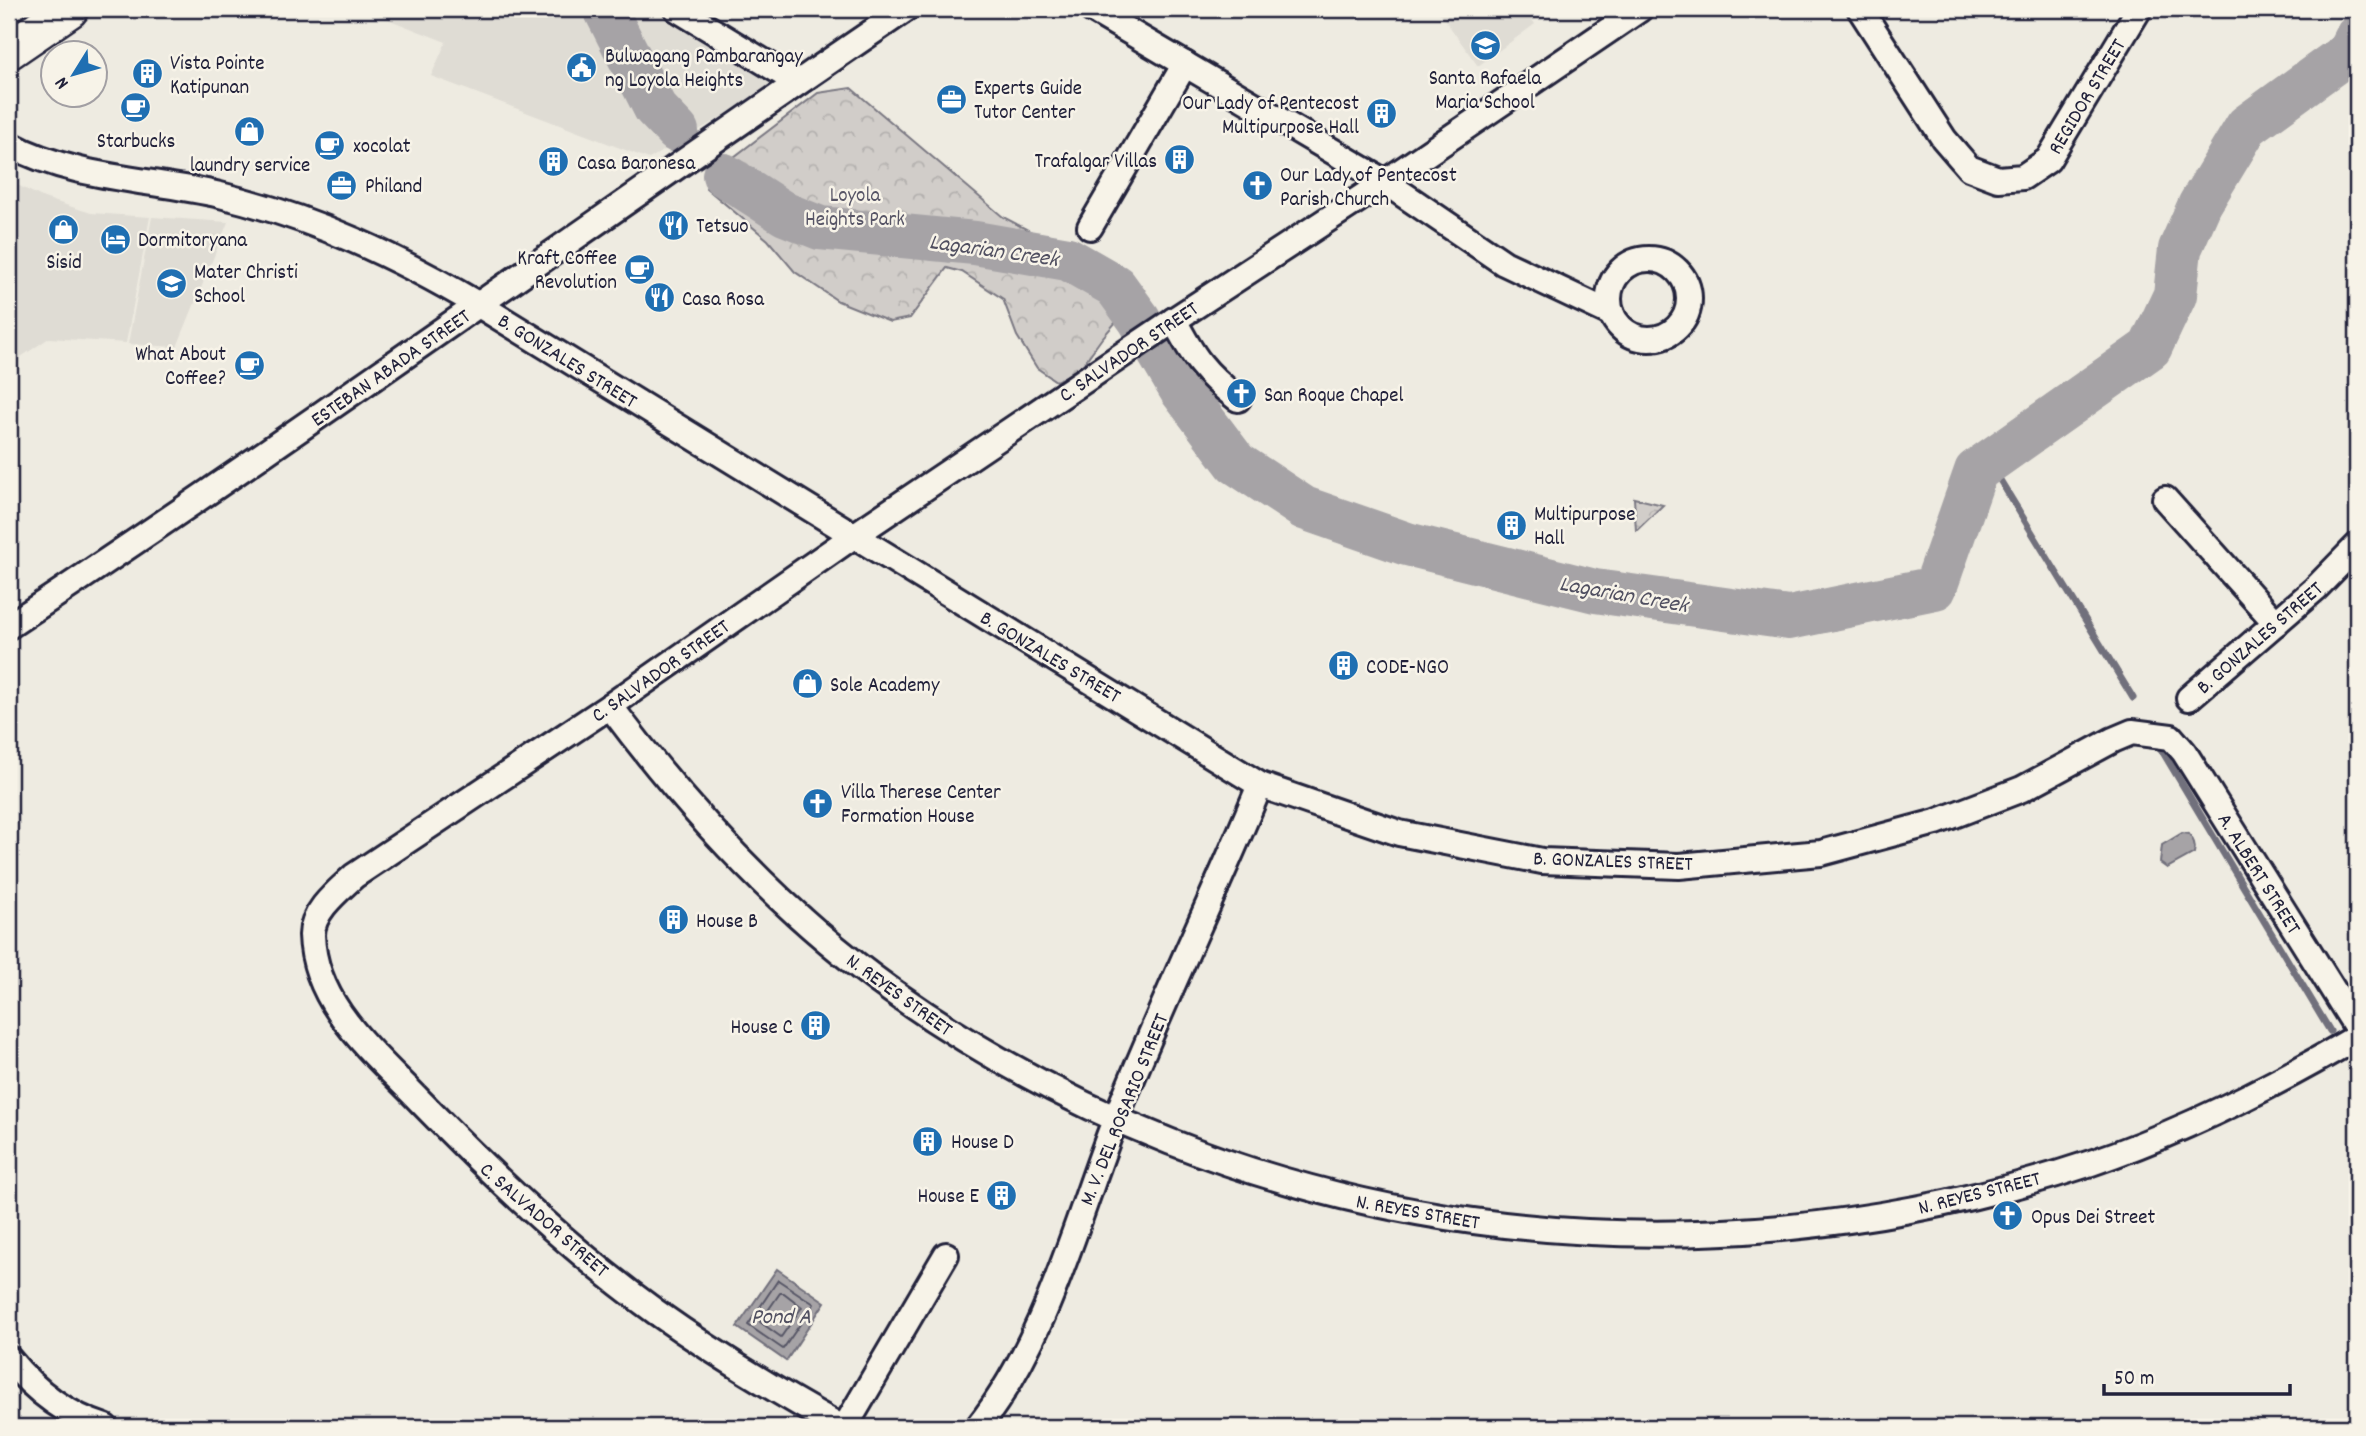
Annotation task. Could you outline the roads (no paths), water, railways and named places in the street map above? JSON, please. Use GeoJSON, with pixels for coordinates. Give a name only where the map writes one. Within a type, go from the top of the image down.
{"type":"FeatureCollection","features":[{"type":"Feature","properties":{"kind":"main road"},"geometry":{"type":"LineString","coordinates":[[9,50],[69,9]]}},
{"type":"Feature","properties":{"kind":"street"},"geometry":{"type":"LineString","coordinates":[[677,9],[797,82]]}},
{"type":"Feature","properties":{"kind":"street","name":"ESTEBAN ABADA STREET"},"geometry":{"type":"LineString","coordinates":[[9,626],[480,306],[797,82],[906,9]]}},
{"type":"Feature","properties":{"kind":"street"},"geometry":{"type":"LineString","coordinates":[[1091,9],[1385,181],[1504,263],[1612,314]]}},
{"type":"Feature","properties":{"kind":"street","name":"C. SALVADOR STREET"},"geometry":{"type":"LineString","coordinates":[[843,1427],[780,1394],[656,1312],[566,1240],[484,1167],[360,1040],[332,1004],[316,968],[312,932],[319,913],[354,876],[610,706],[855,535],[1149,336],[1640,9]]}},
{"type":"Feature","properties":{"kind":"street","name":"REGIDOR STREET"},"geometry":{"type":"LineString","coordinates":[[1860,9],[1944,139],[1969,168],[1998,179],[2024,177],[2048,160],[2140,9]]}},
{"type":"Feature","properties":{"kind":"street"},"geometry":{"type":"LineString","coordinates":[[1090,227],[1185,64]]}},
{"type":"Feature","properties":{"kind":"street","name":"B. GONZALES STREET"},"geometry":{"type":"LineString","coordinates":[[9,144],[57,164],[105,175],[171,184],[290,214],[356,239],[435,279],[480,306],[1260,785],[1399,834],[1542,861],[1679,866],[1821,853],[1936,822],[2022,789],[2132,732],[2151,733]]}},
{"type":"Feature","properties":{"kind":"street"},"geometry":{"type":"LineString","coordinates":[[1174,320],[1203,370],[1238,398]]}},
{"type":"Feature","properties":{"kind":"street"},"geometry":{"type":"LineString","coordinates":[[2165,499],[2276,622]]}},
{"type":"Feature","properties":{"kind":"street","name":"B. GONZALES STREET"},"geometry":{"type":"LineString","coordinates":[[2189,698],[2315,589],[2357,546]]}},
{"type":"Feature","properties":{"kind":"street","name":"N. REYES STREET"},"geometry":{"type":"LineString","coordinates":[[610,706],[695,813],[755,876],[820,934],[889,989],[961,1038],[1037,1082],[1115,1120],[1212,1158],[1286,1182],[1372,1204],[1492,1224],[1613,1234],[1734,1232],[1854,1220],[1974,1197],[2090,1163],[2161,1137],[2229,1107],[2296,1073],[2357,1037]]}},
{"type":"Feature","properties":{"kind":"street","name":"A. ALBERT STREET"},"geometry":{"type":"LineString","coordinates":[[2151,733],[2171,737],[2185,752],[2357,1028]]}},
{"type":"Feature","properties":{"kind":"street","name":"M. V. DEL ROSARIO STREET"},"geometry":{"type":"LineString","coordinates":[[978,1427],[1009,1381],[1040,1321],[1115,1120],[1260,785]]}},
{"type":"Feature","properties":{"kind":"street"},"geometry":{"type":"LineString","coordinates":[[843,1427],[947,1255]]}},
{"type":"Feature","properties":{"kind":"street"},"geometry":{"type":"LineString","coordinates":[[9,1359],[21,1374],[55,1404],[105,1427]]}},
{"type":"Feature","properties":{"kind":"water"},"geometry":{"type":"Polygon","coordinates":[[[2182,833],[2189,834],[2192,839],[2195,845],[2194,853],[2167,868],[2160,863],[2162,845],[2182,833]]]}},
{"type":"Feature","properties":{"kind":"water","name":"Pond A"},"geometry":{"type":"Polygon","coordinates":[[[777,1269],[825,1302],[786,1361],[737,1327],[777,1269]]]}},
{"type":"Feature","properties":{"kind":"waterway","name":"Lagarian Creek"},"geometry":{"type":"LineString","coordinates":[[605,9],[655,108],[677,131]]}},
{"type":"Feature","properties":{"kind":"waterway","name":"Lagarian Creek"},"geometry":{"type":"LineString","coordinates":[[724,175],[785,214],[820,228],[975,243],[1068,259],[1115,286],[1139,319],[1181,390],[1236,463],[1304,508],[1407,544],[1595,591],[1789,618],[1935,588],[1976,471],[2150,348],[2175,295],[2180,249],[2200,204],[2247,126],[2349,52],[2357,36]]}},
{"type":"Feature","properties":{"kind":"waterway"},"geometry":{"type":"LineString","coordinates":[[1989,462],[2133,698]]}},
{"type":"Feature","properties":{"kind":"waterway"},"geometry":{"type":"LineString","coordinates":[[2158,744],[2330,1031]]}},
{"type":"Feature","properties":{"kind":"place","name":"Santa Rafaela Maria School"},"geometry":{"type":"Point","coordinates":[1485,45]}},
{"type":"Feature","properties":{"kind":"place","name":"Bulwagang Pambarangay ng Loyola Heights"},"geometry":{"type":"Point","coordinates":[582,67]}},
{"type":"Feature","properties":{"kind":"place","name":"Vista Pointe Katipunan"},"geometry":{"type":"Point","coordinates":[147,74]}},
{"type":"Feature","properties":{"kind":"place","name":"Experts Guide Tutor Center"},"geometry":{"type":"Point","coordinates":[951,99]}},
{"type":"Feature","properties":{"kind":"place","name":"Starbucks"},"geometry":{"type":"Point","coordinates":[136,108]}},
{"type":"Feature","properties":{"kind":"place","name":"Our Lady of Pentecost Multipurpose Hall"},"geometry":{"type":"Point","coordinates":[1382,114]}},
{"type":"Feature","properties":{"kind":"place","name":"laundry service"},"geometry":{"type":"Point","coordinates":[250,132]}},
{"type":"Feature","properties":{"kind":"place","name":"xocolat"},"geometry":{"type":"Point","coordinates":[330,145]}},
{"type":"Feature","properties":{"kind":"place","name":"Trafalgar Villas"},"geometry":{"type":"Point","coordinates":[1180,160]}},
{"type":"Feature","properties":{"kind":"place","name":"Casa Baronesa"},"geometry":{"type":"Point","coordinates":[554,162]}},
{"type":"Feature","properties":{"kind":"place","name":"Philand"},"geometry":{"type":"Point","coordinates":[342,185]}},
{"type":"Feature","properties":{"kind":"place","name":"Our Lady of Pentecost Parish Church"},"geometry":{"type":"Point","coordinates":[1257,186]}},
{"type":"Feature","properties":{"kind":"place","name":"Tetsuo"},"geometry":{"type":"Point","coordinates":[673,225]}},
{"type":"Feature","properties":{"kind":"place","name":"Sisid"},"geometry":{"type":"Point","coordinates":[64,229]}},
{"type":"Feature","properties":{"kind":"place","name":"Dormitoryana"},"geometry":{"type":"Point","coordinates":[115,239]}},
{"type":"Feature","properties":{"kind":"place","name":"Kraft Coffee Revolution"},"geometry":{"type":"Point","coordinates":[640,269]}},
{"type":"Feature","properties":{"kind":"place","name":"Mater Christi School"},"geometry":{"type":"Point","coordinates":[171,283]}},
{"type":"Feature","properties":{"kind":"place","name":"Casa Rosa"},"geometry":{"type":"Point","coordinates":[659,298]}},
{"type":"Feature","properties":{"kind":"place","name":"What About Coffee?"},"geometry":{"type":"Point","coordinates":[249,365]}},
{"type":"Feature","properties":{"kind":"place","name":"San Roque Chapel"},"geometry":{"type":"Point","coordinates":[1241,394]}},
{"type":"Feature","properties":{"kind":"place","name":"Multipurpose Hall"},"geometry":{"type":"Point","coordinates":[1511,525]}},
{"type":"Feature","properties":{"kind":"place","name":"CODE-NGO"},"geometry":{"type":"Point","coordinates":[1343,666]}},
{"type":"Feature","properties":{"kind":"place","name":"Sole Academy"},"geometry":{"type":"Point","coordinates":[807,684]}},
{"type":"Feature","properties":{"kind":"place","name":"Villa Therese Center Formation House"},"geometry":{"type":"Point","coordinates":[818,803]}},
{"type":"Feature","properties":{"kind":"place","name":"House B"},"geometry":{"type":"Point","coordinates":[673,920]}},
{"type":"Feature","properties":{"kind":"place","name":"House C"},"geometry":{"type":"Point","coordinates":[816,1026]}},
{"type":"Feature","properties":{"kind":"place","name":"House D"},"geometry":{"type":"Point","coordinates":[928,1141]}},
{"type":"Feature","properties":{"kind":"place","name":"House E"},"geometry":{"type":"Point","coordinates":[1002,1195]}},
{"type":"Feature","properties":{"kind":"place","name":"Opus Dei Street"},"geometry":{"type":"Point","coordinates":[2008,1216]}},
{"type":"Feature","properties":{"kind":"park label","name":"Loyola Heights Park"},"geometry":{"type":"Point","coordinates":[855,206]}}]}
